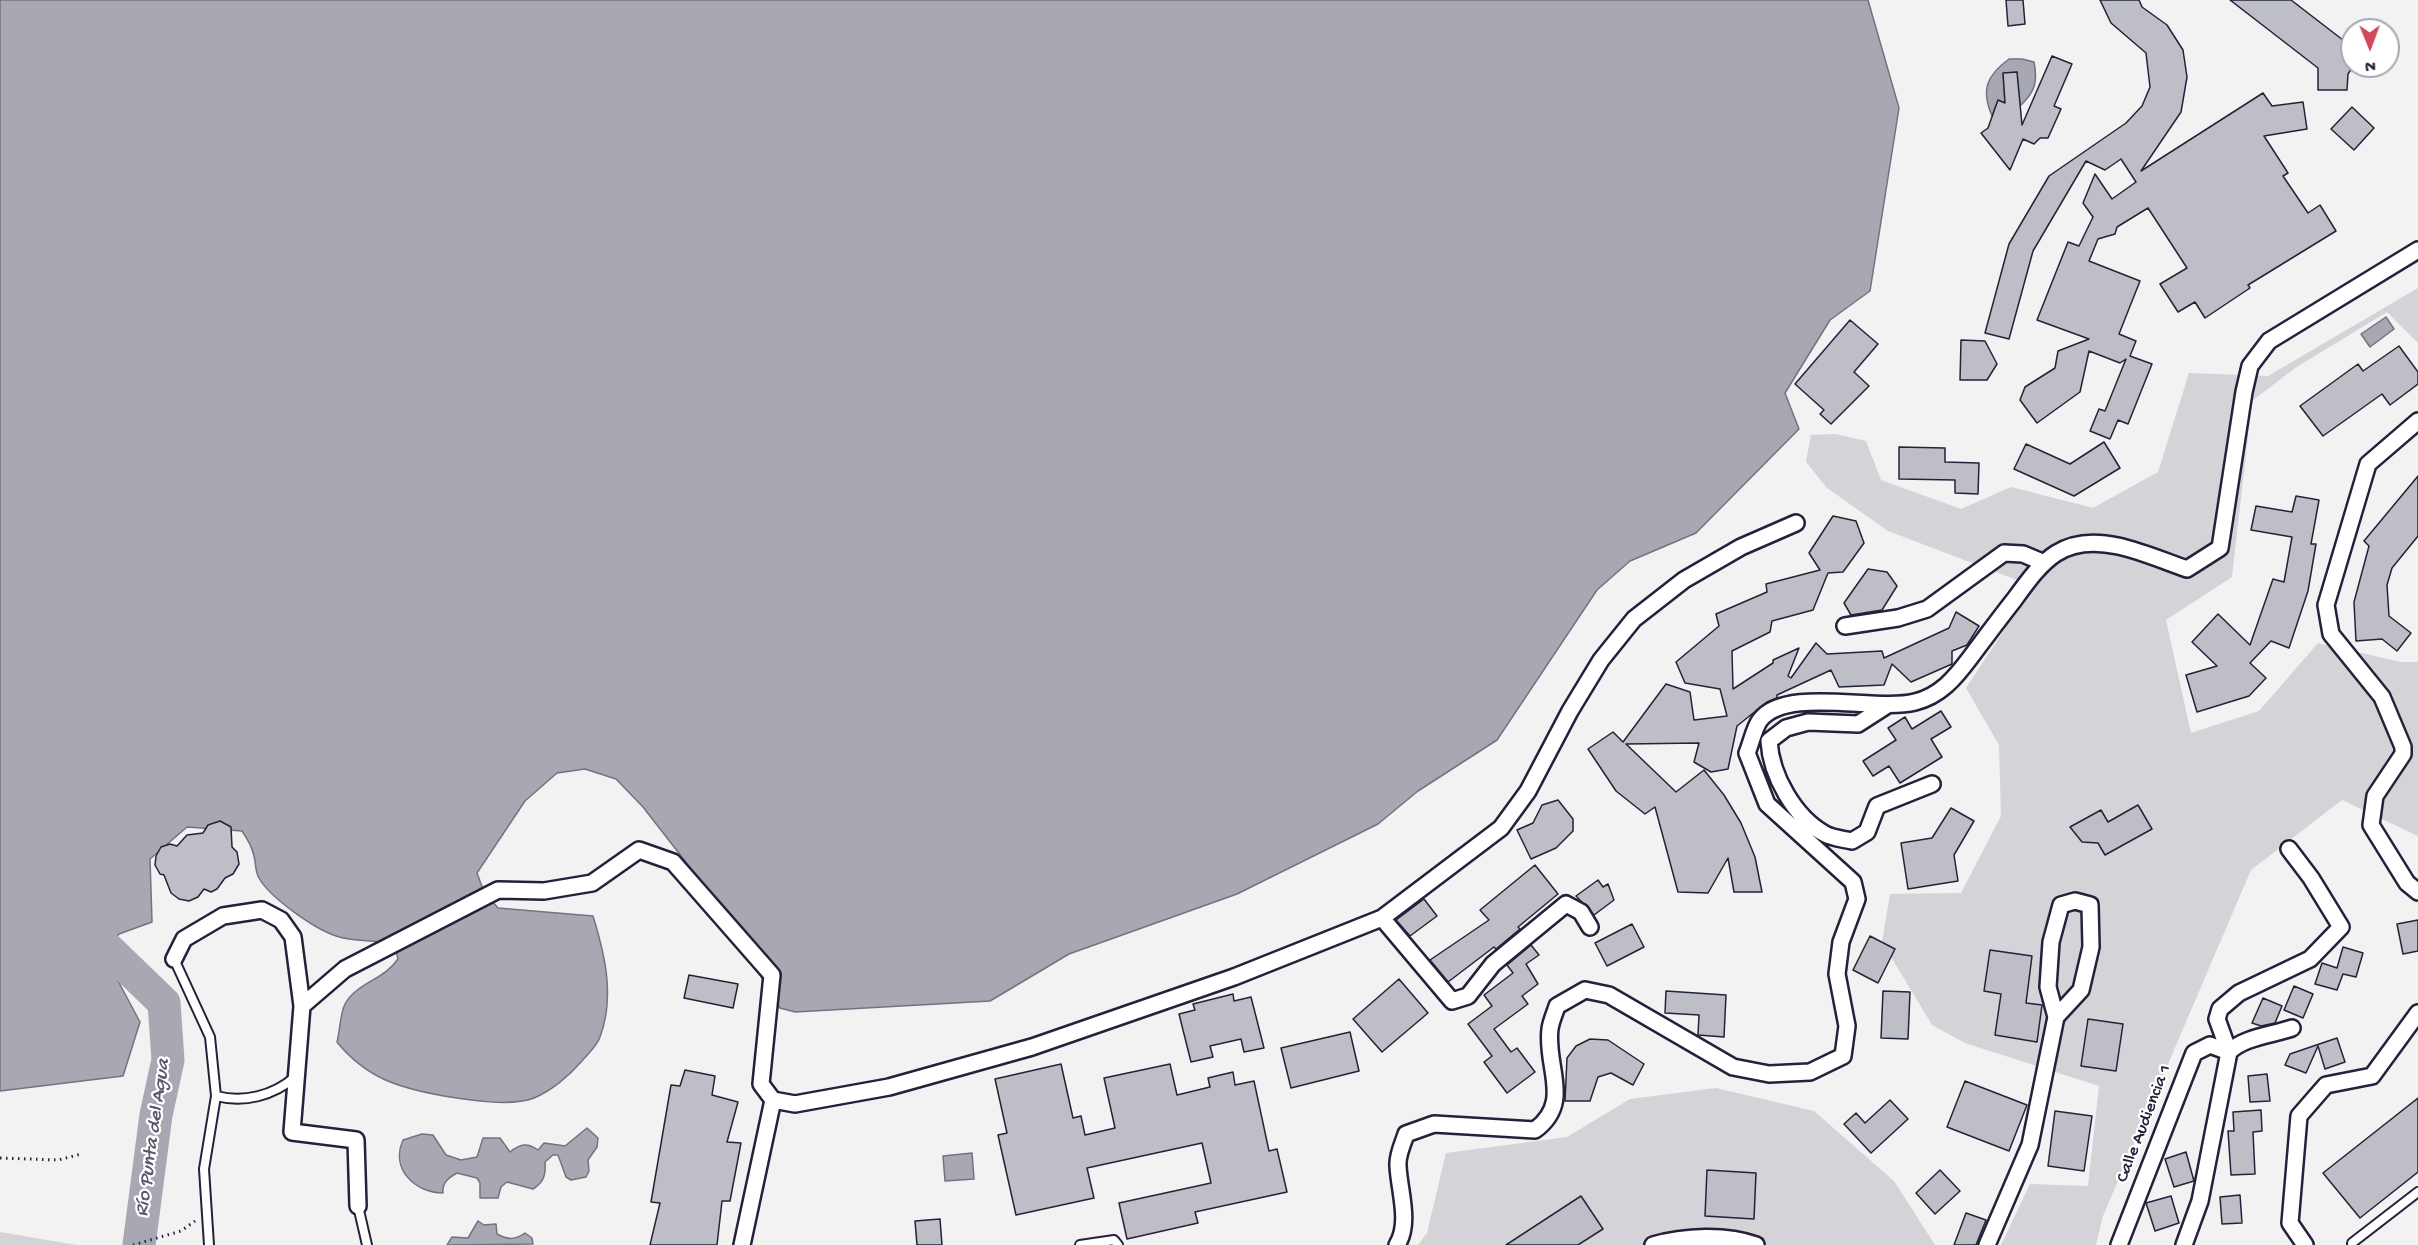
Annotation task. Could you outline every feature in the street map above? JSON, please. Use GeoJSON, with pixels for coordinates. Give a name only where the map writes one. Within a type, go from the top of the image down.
{"type":"FeatureCollection","features":[{"type":"Feature","properties":{"kind":"street"},"geometry":{"type":"LineString","coordinates":[[1397,1245],[1401,1239],[1404,1199],[1398,1165],[1406,1134],[1434,1124],[1535,1130],[1548,1121],[1556,1102],[1550,1029],[1557,1006],[1585,990],[1609,995],[1733,1067],[1768,1074],[1810,1072],[1843,1056],[1846,1026],[1837,974],[1841,942],[1857,899],[1853,882],[1767,804],[1747,753],[1761,719],[1780,706],[1822,700],[1886,706],[1914,702],[1940,692],[1963,667],[2042,561],[2063,549],[2080,544],[2117,546],[2187,569],[2220,548],[2250,366],[2269,341],[2418,250]]}},
{"type":"Feature","properties":{"kind":"street"},"geometry":{"type":"LineString","coordinates":[[2418,421],[2368,464],[2326,604],[2331,634],[2382,697],[2403,747],[2403,754],[2375,796],[2370,825],[2407,883],[2418,892]]}},
{"type":"Feature","properties":{"kind":"street"},"geometry":{"type":"LineString","coordinates":[[302,1006],[345,969],[498,890],[544,891],[592,883],[639,850],[673,862],[772,975],[761,1084],[773,1100],[795,1104],[889,1087],[1032,1047],[1234,977],[1382,918],[1501,828],[1528,791],[1570,711],[1601,660],[1634,619],[1684,580],[1741,547],[1796,523]]}},
{"type":"Feature","properties":{"kind":"street"},"geometry":{"type":"LineString","coordinates":[[1845,626],[1898,618],[1927,609],[2004,553],[2024,554],[2042,561]]}},
{"type":"Feature","properties":{"kind":"street"},"geometry":{"type":"LineString","coordinates":[[1886,706],[1858,724],[1808,722],[1786,728],[1769,741],[1770,759],[1794,807],[1824,834],[1851,841],[1867,832],[1877,806],[1932,784]]}},
{"type":"Feature","properties":{"kind":"street"},"geometry":{"type":"LineString","coordinates":[[2184,1245],[2200,1201],[2229,1052],[2217,1019],[2220,1010],[2239,993],[2310,959],[2341,927],[2311,878],[2289,849]]}},
{"type":"Feature","properties":{"kind":"street"},"geometry":{"type":"LineString","coordinates":[[1987,1245],[2030,1145],[2056,1017],[2048,987],[2051,942],[2061,905],[2074,901],[2090,905],[2091,947],[2081,990],[2056,1017]]}},
{"type":"Feature","properties":{"kind":"street"},"geometry":{"type":"LineString","coordinates":[[1382,918],[1452,1001],[1468,996],[1493,964],[1566,904],[1581,912],[1590,927]]}},
{"type":"Feature","properties":{"kind":"street"},"geometry":{"type":"LineString","coordinates":[[174,958],[184,939],[223,916],[262,910],[281,920],[293,937],[302,1006],[292,1132],[356,1140],[358,1206]]}},
{"type":"Feature","properties":{"kind":"street"},"geometry":{"type":"LineString","coordinates":[[2305,1245],[2290,1223],[2298,1116],[2326,1085],[2372,1076],[2418,1013]]}},
{"type":"Feature","properties":{"kind":"street"},"geometry":{"type":"LineString","coordinates":[[2229,1052],[2239,1042],[2255,1040],[2292,1028]]}},
{"type":"Feature","properties":{"kind":"street","name":"Calle Audiencia 1"},"geometry":{"type":"LineString","coordinates":[[2119,1245],[2194,1053],[2210,1045],[2229,1052]]}},
{"type":"Feature","properties":{"kind":"street"},"geometry":{"type":"LineString","coordinates":[[742,1245],[773,1100]]}},
{"type":"Feature","properties":{"kind":"street"},"geometry":{"type":"LineString","coordinates":[[1653,1245],[1673,1239],[1741,1239],[1756,1245]]}},
{"type":"Feature","properties":{"kind":"lane"},"geometry":{"type":"LineString","coordinates":[[174,958],[210,1037],[216,1096],[204,1169],[209,1245]]}},
{"type":"Feature","properties":{"kind":"lane"},"geometry":{"type":"LineString","coordinates":[[216,1096],[246,1099],[274,1091],[297,1076]]}},
{"type":"Feature","properties":{"kind":"lane"},"geometry":{"type":"LineString","coordinates":[[2352,1245],[2352,1242],[2418,1192]]}},
{"type":"Feature","properties":{"kind":"lane"},"geometry":{"type":"LineString","coordinates":[[358,1206],[367,1245]]}},
{"type":"Feature","properties":{"kind":"lane"},"geometry":{"type":"LineString","coordinates":[[1080,1245],[1114,1240],[1118,1245]]}},
{"type":"Feature","properties":{"kind":"path"},"geometry":{"type":"LineString","coordinates":[[0,1158],[58,1160],[81,1154]]}},
{"type":"Feature","properties":{"kind":"path"},"geometry":{"type":"LineString","coordinates":[[133,1245],[181,1231]]}},
{"type":"Feature","properties":{"kind":"shaded area"},"geometry":{"type":"Polygon","coordinates":[[[0,0],[1868,0],[1899,108],[1870,291],[1830,320],[1785,393],[1799,429],[1696,533],[1630,561],[1597,590],[1497,740],[1418,791],[1378,824],[1237,894],[1069,954],[990,1001],[795,1012],[780,1008],[713,897],[643,807],[616,779],[585,769],[557,773],[525,801],[477,873],[484,892],[498,908],[593,916],[607,976],[607,1007],[600,1037],[576,1067],[547,1091],[525,1101],[514,1102],[489,1102],[444,1096],[398,1085],[372,1073],[348,1054],[337,1042],[343,1008],[356,991],[385,972],[398,959],[395,947],[381,942],[336,936],[294,912],[273,895],[259,878],[252,849],[242,831],[187,827],[150,859],[152,922],[119,934],[107,948],[117,979],[140,1022],[123,1076],[0,1091],[0,0]]]}},
{"type":"Feature","properties":{"kind":"shaded area"},"geometry":{"type":"Polygon","coordinates":[[[2009,59],[2034,62],[2036,75],[2034,86],[2020,106],[2017,72],[2003,74],[2005,103],[1998,100],[1992,116],[1986,91],[1988,84],[1995,71],[2009,59]]]}},
{"type":"Feature","properties":{"kind":"shaded area"},"geometry":{"type":"Polygon","coordinates":[[[2418,288],[2418,343],[2387,312],[2295,368],[2252,401],[2232,577],[2166,620],[2191,733],[2259,711],[2318,643],[2401,662],[2418,662],[2418,836],[2342,800],[2251,870],[2103,1216],[2096,1245],[2001,1245],[2030,1184],[2088,1186],[2099,1086],[1965,1043],[1932,1025],[1882,942],[1890,894],[1961,893],[2001,816],[1999,745],[1966,688],[2033,586],[1888,531],[1827,488],[1806,462],[1811,435],[1836,434],[1866,441],[1881,480],[1961,509],[2011,487],[2093,508],[2158,472],[2189,373],[2268,376],[2418,288]]]}},
{"type":"Feature","properties":{"kind":"shaded area"},"geometry":{"type":"Polygon","coordinates":[[[2386,317],[2394,329],[2370,347],[2361,334],[2386,317]]]}},
{"type":"Feature","properties":{"kind":"shaded area"},"geometry":{"type":"Polygon","coordinates":[[[1716,1088],[1814,1111],[1894,1181],[1935,1245],[1418,1245],[1427,1233],[1446,1153],[1567,1137],[1630,1099],[1716,1088]]]}},
{"type":"Feature","properties":{"kind":"shaded area"},"geometry":{"type":"Polygon","coordinates":[[[587,1128],[598,1138],[597,1147],[588,1160],[589,1171],[586,1177],[571,1180],[566,1177],[558,1155],[553,1155],[545,1162],[544,1178],[540,1184],[533,1189],[507,1182],[501,1187],[498,1198],[480,1198],[480,1183],[477,1178],[457,1173],[446,1181],[443,1193],[423,1189],[408,1177],[400,1161],[403,1140],[422,1134],[433,1135],[446,1155],[461,1160],[477,1157],[483,1138],[500,1138],[510,1152],[524,1145],[538,1150],[544,1143],[565,1146],[587,1128]]]}},
{"type":"Feature","properties":{"kind":"shaded area"},"geometry":{"type":"Polygon","coordinates":[[[972,1153],[974,1179],[945,1181],[943,1156],[972,1153]]]}},
{"type":"Feature","properties":{"kind":"shaded area"},"geometry":{"type":"Polygon","coordinates":[[[478,1221],[484,1225],[496,1224],[497,1234],[505,1237],[515,1238],[525,1233],[532,1238],[533,1244],[447,1245],[452,1237],[468,1238],[478,1221]]]}},
{"type":"Feature","properties":{"kind":"shaded area"},"geometry":{"type":"Polygon","coordinates":[[[0,1232],[77,1245],[0,1245],[0,1232]]]}},
{"type":"Feature","properties":{"kind":"building"},"geometry":{"type":"Polygon","coordinates":[[[2006,0],[2023,0],[2025,24],[2008,26],[2006,0]]]}},
{"type":"Feature","properties":{"kind":"building"},"geometry":{"type":"Polygon","coordinates":[[[2100,0],[2139,0],[2142,7],[2167,25],[2183,50],[2187,77],[2181,112],[2141,171],[2263,93],[2272,106],[2303,102],[2307,129],[2264,136],[2288,173],[2283,176],[2308,213],[2320,205],[2336,231],[2248,285],[2250,288],[2205,318],[2195,302],[2178,312],[2160,284],[2187,268],[2148,208],[2117,227],[2115,234],[2098,239],[2089,261],[2140,281],[2119,334],[2136,341],[2130,356],[2152,364],[2128,424],[2118,420],[2110,439],[2090,431],[2099,409],[2105,411],[2126,359],[2120,363],[2089,351],[2080,392],[2037,423],[2020,400],[2025,387],[2055,368],[2058,351],[2089,339],[2037,320],[2068,242],[2079,246],[2093,217],[2083,203],[2095,174],[2112,199],[2136,182],[2121,159],[2105,170],[2086,161],[2033,251],[2009,339],[1985,333],[2009,244],[2049,176],[2126,123],[2142,106],[2150,87],[2146,53],[2111,23],[2100,0]]]}},
{"type":"Feature","properties":{"kind":"building"},"geometry":{"type":"Polygon","coordinates":[[[2230,0],[2291,0],[2340,38],[2340,78],[2348,78],[2347,90],[2318,90],[2318,68],[2230,0]]]}},
{"type":"Feature","properties":{"kind":"building"},"geometry":{"type":"Polygon","coordinates":[[[2052,56],[2072,64],[2054,106],[2061,109],[2048,138],[2040,138],[2034,144],[2023,139],[2010,170],[1981,133],[1988,128],[1998,100],[2005,103],[2003,73],[2017,72],[2022,125],[2052,56]]]}},
{"type":"Feature","properties":{"kind":"building"},"geometry":{"type":"Polygon","coordinates":[[[2352,107],[2374,128],[2354,150],[2331,129],[2352,107]]]}},
{"type":"Feature","properties":{"kind":"building"},"geometry":{"type":"Polygon","coordinates":[[[1850,320],[1878,344],[1854,372],[1869,386],[1831,424],[1820,414],[1824,410],[1795,384],[1850,320]]]}},
{"type":"Feature","properties":{"kind":"building"},"geometry":{"type":"Polygon","coordinates":[[[1961,340],[1985,341],[1997,364],[1987,380],[1960,380],[1961,340]]]}},
{"type":"Feature","properties":{"kind":"building"},"geometry":{"type":"Polygon","coordinates":[[[2399,346],[2418,372],[2418,384],[2390,405],[2382,394],[2323,436],[2300,406],[2358,364],[2363,371],[2399,346]]]}},
{"type":"Feature","properties":{"kind":"building"},"geometry":{"type":"Polygon","coordinates":[[[2104,442],[2120,468],[2074,496],[2014,469],[2026,444],[2070,464],[2104,442]]]}},
{"type":"Feature","properties":{"kind":"building"},"geometry":{"type":"Polygon","coordinates":[[[1899,447],[1945,448],[1945,462],[1979,463],[1978,494],[1955,493],[1955,480],[1899,479],[1899,447]]]}},
{"type":"Feature","properties":{"kind":"building"},"geometry":{"type":"Polygon","coordinates":[[[2418,476],[2418,536],[2392,568],[2387,585],[2389,616],[2411,633],[2397,651],[2382,639],[2356,641],[2354,602],[2369,546],[2364,541],[2418,476]]]}},
{"type":"Feature","properties":{"kind":"building"},"geometry":{"type":"Polygon","coordinates":[[[2296,496],[2319,500],[2311,544],[2316,544],[2308,591],[2289,648],[2271,641],[2250,663],[2266,678],[2249,696],[2197,712],[2186,675],[2217,666],[2192,642],[2218,614],[2250,645],[2273,579],[2284,582],[2292,537],[2251,530],[2256,506],[2292,512],[2296,496]]]}},
{"type":"Feature","properties":{"kind":"building"},"geometry":{"type":"Polygon","coordinates":[[[1833,516],[1856,521],[1864,543],[1843,572],[1828,573],[1813,610],[1772,621],[1770,632],[1732,651],[1733,689],[1773,663],[1773,660],[1799,648],[1788,676],[1791,678],[1816,643],[1827,654],[1882,651],[1884,658],[1949,628],[1956,612],[1979,626],[1967,645],[1952,651],[1952,664],[1911,682],[1892,664],[1884,685],[1839,687],[1831,670],[1777,695],[1777,698],[1767,702],[1737,726],[1728,769],[1711,772],[1694,762],[1699,743],[1626,744],[1676,792],[1704,770],[1724,795],[1741,823],[1755,857],[1762,892],[1734,892],[1728,858],[1708,893],[1678,892],[1655,807],[1645,814],[1616,791],[1588,749],[1613,732],[1623,742],[1666,684],[1690,692],[1694,720],[1727,716],[1720,689],[1685,683],[1676,662],[1719,626],[1716,614],[1767,592],[1766,584],[1820,570],[1809,553],[1833,516]]]}},
{"type":"Feature","properties":{"kind":"building"},"geometry":{"type":"Polygon","coordinates":[[[1868,569],[1887,572],[1897,586],[1882,610],[1851,615],[1844,603],[1868,569]]]}},
{"type":"Feature","properties":{"kind":"building"},"geometry":{"type":"Polygon","coordinates":[[[1941,711],[1951,727],[1931,739],[1942,757],[1900,783],[1889,766],[1873,776],[1863,761],[1896,740],[1888,728],[1905,717],[1912,729],[1941,711]]]}},
{"type":"Feature","properties":{"kind":"building"},"geometry":{"type":"Polygon","coordinates":[[[1558,800],[1573,819],[1573,831],[1556,848],[1531,859],[1517,830],[1533,823],[1542,805],[1558,800]]]}},
{"type":"Feature","properties":{"kind":"building"},"geometry":{"type":"Polygon","coordinates":[[[2138,805],[2152,829],[2105,855],[2098,843],[2082,842],[2070,827],[2101,810],[2108,822],[2138,805]]]}},
{"type":"Feature","properties":{"kind":"building"},"geometry":{"type":"Polygon","coordinates":[[[1951,808],[1974,821],[1954,855],[1958,881],[1908,889],[1901,843],[1932,838],[1951,808]]]}},
{"type":"Feature","properties":{"kind":"building"},"geometry":{"type":"Polygon","coordinates":[[[220,821],[231,827],[232,847],[237,852],[239,864],[233,874],[225,878],[217,889],[211,892],[204,889],[198,897],[189,901],[179,899],[171,893],[164,875],[160,874],[155,865],[156,856],[161,847],[170,844],[177,846],[187,835],[203,833],[208,825],[220,821]]]}},
{"type":"Feature","properties":{"kind":"building"},"geometry":{"type":"Polygon","coordinates":[[[1535,865],[1558,894],[1518,927],[1520,929],[1496,949],[1494,947],[1448,982],[1430,960],[1489,920],[1480,910],[1535,865]]]}},
{"type":"Feature","properties":{"kind":"building"},"geometry":{"type":"Polygon","coordinates":[[[1598,880],[1603,887],[1608,884],[1614,900],[1594,915],[1576,896],[1598,880]]]}},
{"type":"Feature","properties":{"kind":"building"},"geometry":{"type":"Polygon","coordinates":[[[1424,899],[1437,916],[1410,936],[1396,920],[1424,899]]]}},
{"type":"Feature","properties":{"kind":"building"},"geometry":{"type":"Polygon","coordinates":[[[2418,920],[2418,951],[2403,954],[2397,924],[2418,920]]]}},
{"type":"Feature","properties":{"kind":"building"},"geometry":{"type":"Polygon","coordinates":[[[1632,924],[1644,947],[1607,966],[1595,943],[1632,924]]]}},
{"type":"Feature","properties":{"kind":"building"},"geometry":{"type":"Polygon","coordinates":[[[1870,936],[1895,949],[1878,983],[1853,970],[1870,936]]]}},
{"type":"Feature","properties":{"kind":"building"},"geometry":{"type":"Polygon","coordinates":[[[1531,945],[1539,955],[1526,964],[1538,984],[1522,996],[1528,1004],[1494,1029],[1511,1052],[1517,1048],[1535,1072],[1507,1093],[1484,1062],[1492,1056],[1468,1024],[1492,1006],[1484,995],[1513,973],[1507,965],[1531,945]]]}},
{"type":"Feature","properties":{"kind":"building"},"geometry":{"type":"Polygon","coordinates":[[[2343,947],[2363,953],[2356,977],[2343,974],[2337,990],[2315,984],[2322,963],[2337,968],[2343,947]]]}},
{"type":"Feature","properties":{"kind":"building"},"geometry":{"type":"Polygon","coordinates":[[[1990,950],[2032,956],[2026,1003],[2042,1005],[2037,1042],[1995,1035],[2001,994],[1984,991],[1990,950]]]}},
{"type":"Feature","properties":{"kind":"building"},"geometry":{"type":"Polygon","coordinates":[[[689,975],[738,984],[733,1008],[684,998],[689,975]]]}},
{"type":"Feature","properties":{"kind":"building"},"geometry":{"type":"Polygon","coordinates":[[[1399,979],[1428,1013],[1382,1052],[1353,1019],[1399,979]]]}},
{"type":"Feature","properties":{"kind":"building"},"geometry":{"type":"Polygon","coordinates":[[[2294,986],[2313,994],[2303,1018],[2284,1010],[2294,986]]]}},
{"type":"Feature","properties":{"kind":"building"},"geometry":{"type":"Polygon","coordinates":[[[1666,991],[1726,995],[1724,1037],[1698,1035],[1699,1015],[1665,1013],[1666,991]]]}},
{"type":"Feature","properties":{"kind":"building"},"geometry":{"type":"Polygon","coordinates":[[[1883,991],[1910,992],[1908,1039],[1881,1038],[1883,991]]]}},
{"type":"Feature","properties":{"kind":"building"},"geometry":{"type":"Polygon","coordinates":[[[1233,994],[1234,1001],[1251,997],[1264,1048],[1244,1052],[1241,1039],[1210,1046],[1213,1057],[1191,1062],[1179,1014],[1195,1010],[1193,1004],[1233,994]]]}},
{"type":"Feature","properties":{"kind":"building"},"geometry":{"type":"Polygon","coordinates":[[[2263,998],[2282,1006],[2275,1023],[2261,1026],[2252,1023],[2263,998]]]}},
{"type":"Feature","properties":{"kind":"building"},"geometry":{"type":"Polygon","coordinates":[[[2088,1019],[2123,1024],[2116,1071],[2081,1066],[2088,1019]]]}},
{"type":"Feature","properties":{"kind":"building"},"geometry":{"type":"Polygon","coordinates":[[[1350,1032],[1359,1071],[1291,1088],[1281,1048],[1350,1032]]]}},
{"type":"Feature","properties":{"kind":"building"},"geometry":{"type":"Polygon","coordinates":[[[2337,1038],[2345,1062],[2325,1069],[2318,1046],[2306,1073],[2285,1065],[2290,1054],[2337,1038]]]}},
{"type":"Feature","properties":{"kind":"building"},"geometry":{"type":"Polygon","coordinates":[[[1590,1039],[1608,1040],[1644,1064],[1633,1085],[1611,1073],[1598,1077],[1590,1101],[1565,1101],[1567,1058],[1576,1046],[1590,1039]]]}},
{"type":"Feature","properties":{"kind":"building"},"geometry":{"type":"Polygon","coordinates":[[[1061,1064],[1073,1118],[1081,1116],[1085,1135],[1115,1128],[1104,1078],[1170,1064],[1177,1095],[1210,1087],[1208,1078],[1233,1072],[1235,1085],[1254,1081],[1269,1151],[1277,1149],[1287,1192],[1195,1212],[1198,1223],[1127,1239],[1119,1203],[1211,1183],[1202,1143],[1087,1168],[1094,1198],[1016,1215],[998,1135],[1007,1133],[995,1079],[1061,1064]]]}},
{"type":"Feature","properties":{"kind":"building"},"geometry":{"type":"Polygon","coordinates":[[[685,1070],[715,1076],[712,1095],[738,1102],[727,1142],[741,1143],[730,1201],[722,1201],[717,1245],[650,1245],[660,1203],[651,1202],[671,1085],[680,1086],[685,1070]]]}},
{"type":"Feature","properties":{"kind":"building"},"geometry":{"type":"Polygon","coordinates":[[[2267,1074],[2270,1101],[2250,1102],[2248,1076],[2267,1074]]]}},
{"type":"Feature","properties":{"kind":"building"},"geometry":{"type":"Polygon","coordinates":[[[1965,1081],[2027,1105],[2009,1151],[1947,1127],[1965,1081]]]}},
{"type":"Feature","properties":{"kind":"building"},"geometry":{"type":"Polygon","coordinates":[[[2418,1098],[2418,1172],[2360,1218],[2323,1173],[2418,1098]]]}},
{"type":"Feature","properties":{"kind":"building"},"geometry":{"type":"Polygon","coordinates":[[[1890,1100],[1908,1119],[1871,1153],[1844,1124],[1856,1113],[1865,1123],[1890,1100]]]}},
{"type":"Feature","properties":{"kind":"building"},"geometry":{"type":"Polygon","coordinates":[[[2261,1110],[2262,1131],[2253,1132],[2255,1174],[2231,1175],[2228,1131],[2234,1131],[2233,1112],[2261,1110]]]}},
{"type":"Feature","properties":{"kind":"building"},"geometry":{"type":"Polygon","coordinates":[[[2055,1111],[2092,1116],[2084,1171],[2048,1166],[2055,1111]]]}},
{"type":"Feature","properties":{"kind":"building"},"geometry":{"type":"Polygon","coordinates":[[[2186,1152],[2194,1181],[2174,1187],[2165,1159],[2186,1152]]]}},
{"type":"Feature","properties":{"kind":"building"},"geometry":{"type":"Polygon","coordinates":[[[1707,1170],[1756,1173],[1754,1219],[1705,1216],[1707,1170]]]}},
{"type":"Feature","properties":{"kind":"building"},"geometry":{"type":"Polygon","coordinates":[[[1940,1170],[1960,1191],[1935,1214],[1916,1193],[1940,1170]]]}},
{"type":"Feature","properties":{"kind":"building"},"geometry":{"type":"Polygon","coordinates":[[[2240,1195],[2242,1223],[2222,1224],[2220,1197],[2240,1195]]]}},
{"type":"Feature","properties":{"kind":"building"},"geometry":{"type":"Polygon","coordinates":[[[1581,1196],[1603,1229],[1578,1245],[1506,1245],[1581,1196]]]}},
{"type":"Feature","properties":{"kind":"building"},"geometry":{"type":"Polygon","coordinates":[[[2171,1196],[2179,1223],[2155,1231],[2146,1203],[2171,1196]]]}},
{"type":"Feature","properties":{"kind":"building"},"geometry":{"type":"Polygon","coordinates":[[[1966,1213],[1986,1220],[1976,1245],[1954,1245],[1966,1213]]]}},
{"type":"Feature","properties":{"kind":"building"},"geometry":{"type":"Polygon","coordinates":[[[940,1219],[942,1245],[917,1245],[915,1221],[940,1219]]]}},
{"type":"Feature","properties":{"kind":"waterway","name":"Río Punta del Agua"},"geometry":{"type":"LineString","coordinates":[[107,948],[164,1003],[168,1060],[156,1115],[139,1245]]}}]}
